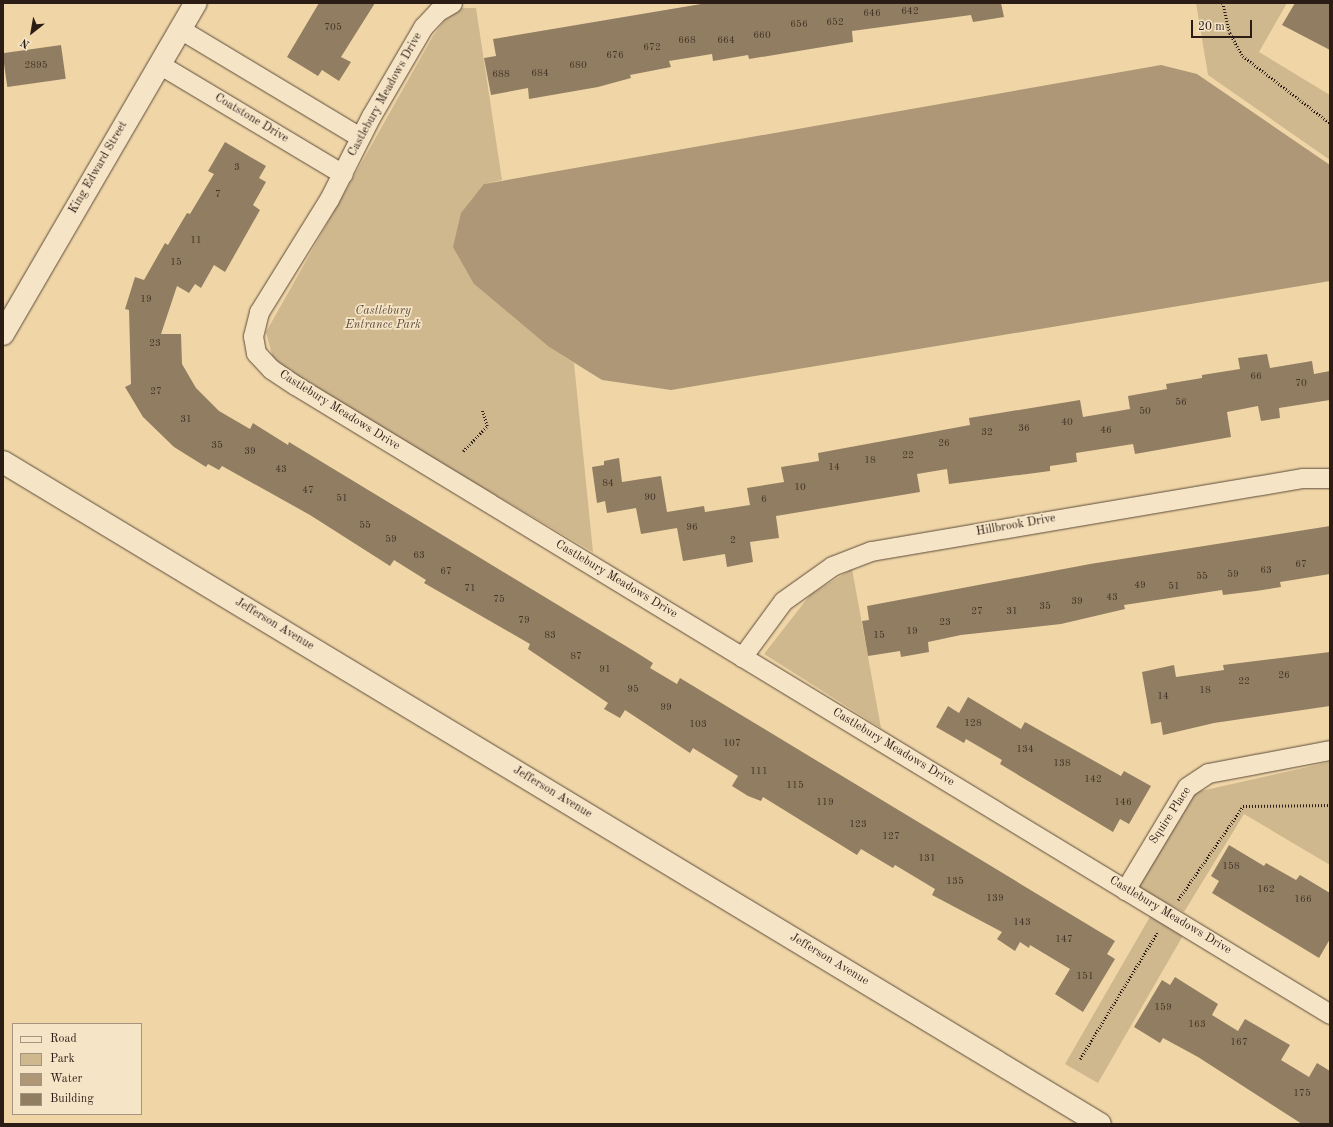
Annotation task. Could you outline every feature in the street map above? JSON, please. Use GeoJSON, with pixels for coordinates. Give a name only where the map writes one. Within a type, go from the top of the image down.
{"type":"FeatureCollection","features":[{"type":"Feature","properties":{"kind":"street","name":"King Edward Street"},"geometry":{"type":"LineString","coordinates":[[3,334],[159,64],[196,3]]}},
{"type":"Feature","properties":{"kind":"street","name":"Castlebury Meadows Drive"},"geometry":{"type":"LineString","coordinates":[[452,3],[438,11],[423,28],[360,137],[342,174],[260,312],[253,336],[256,353],[271,369],[295,385],[1330,1014]]}},
{"type":"Feature","properties":{"kind":"street"},"geometry":{"type":"LineString","coordinates":[[180,30],[360,137]]}},
{"type":"Feature","properties":{"kind":"street","name":"Coatstone Drive"},"geometry":{"type":"LineString","coordinates":[[159,64],[342,174]]}},
{"type":"Feature","properties":{"kind":"street","name":"Jefferson Avenue"},"geometry":{"type":"LineString","coordinates":[[3,462],[1100,1124]]}},
{"type":"Feature","properties":{"kind":"street","name":"Hillbrook Drive"},"geometry":{"type":"LineString","coordinates":[[742,657],[783,601],[832,566],[871,551],[1303,478],[1330,478]]}},
{"type":"Feature","properties":{"kind":"street","name":"Squire Place"},"geometry":{"type":"LineString","coordinates":[[1126,890],[1187,787],[1208,774],[1330,750]]}},
{"type":"Feature","properties":{"kind":"path"},"geometry":{"type":"LineString","coordinates":[[1223,3],[1230,33],[1243,56],[1330,123]]}},
{"type":"Feature","properties":{"kind":"path"},"geometry":{"type":"LineString","coordinates":[[463,451],[486,426],[482,410]]}},
{"type":"Feature","properties":{"kind":"green space"},"geometry":{"type":"Polygon","coordinates":[[[1196,3],[1287,3],[1259,52],[1330,95],[1330,160],[1208,75],[1196,3]]]}},
{"type":"Feature","properties":{"kind":"green space","name":"Castlebury Entrance Park"},"geometry":{"type":"Polygon","coordinates":[[[461,8],[476,8],[502,180],[484,184],[474,284],[549,347],[574,363],[593,552],[275,366],[266,332],[433,36],[445,20],[461,8]]]}},
{"type":"Feature","properties":{"kind":"green space"},"geometry":{"type":"Polygon","coordinates":[[[852,569],[881,728],[764,654],[810,595],[852,569]]]}},
{"type":"Feature","properties":{"kind":"green space"},"geometry":{"type":"Polygon","coordinates":[[[1330,762],[1330,865],[1244,814],[1184,912],[1135,886],[1192,793],[1330,762]]]}},
{"type":"Feature","properties":{"kind":"green space"},"geometry":{"type":"Polygon","coordinates":[[[1151,915],[1184,934],[1098,1083],[1065,1064],[1151,915]]]}},
{"type":"Feature","properties":{"kind":"water"},"geometry":{"type":"Polygon","coordinates":[[[1161,65],[1197,74],[1330,165],[1330,281],[671,390],[602,380],[549,347],[474,284],[453,247],[461,213],[484,184],[1161,65]]]}},
{"type":"Feature","properties":{"kind":"building"},"geometry":{"type":"Polygon","coordinates":[[[319,3],[375,3],[341,57],[351,62],[339,81],[322,70],[318,76],[287,57],[319,3]]]}},
{"type":"Feature","properties":{"kind":"building"},"geometry":{"type":"Polygon","coordinates":[[[707,3],[1001,3],[1004,17],[973,22],[971,15],[852,31],[853,42],[749,59],[748,55],[713,61],[712,54],[669,61],[671,67],[630,75],[631,78],[598,87],[529,99],[528,88],[491,95],[484,58],[496,56],[493,39],[707,3]]]}},
{"type":"Feature","properties":{"kind":"building"},"geometry":{"type":"Polygon","coordinates":[[[1295,3],[1330,3],[1330,50],[1282,25],[1295,3]]]}},
{"type":"Feature","properties":{"kind":"building"},"geometry":{"type":"Polygon","coordinates":[[[61,45],[66,79],[7,87],[3,53],[61,45]]]}},
{"type":"Feature","properties":{"kind":"building"},"geometry":{"type":"Polygon","coordinates":[[[225,142],[266,166],[259,178],[266,182],[253,205],[260,210],[225,272],[214,265],[201,288],[195,284],[189,293],[177,286],[161,334],[181,334],[182,364],[196,388],[219,411],[250,429],[253,423],[288,445],[289,442],[634,651],[653,663],[650,668],[677,684],[680,678],[1115,941],[1107,954],[1115,959],[1083,1012],[1055,994],[1070,969],[1030,945],[1029,948],[1020,942],[1015,951],[997,939],[1002,932],[932,895],[935,889],[895,865],[893,868],[861,849],[857,855],[763,797],[761,801],[748,796],[732,786],[738,776],[693,748],[690,753],[625,710],[620,718],[604,709],[608,703],[528,649],[530,644],[424,583],[426,580],[394,560],[390,566],[310,515],[222,466],[219,470],[208,464],[206,467],[174,447],[143,417],[125,387],[131,384],[129,310],[125,309],[135,277],[144,280],[165,243],[168,245],[187,213],[190,214],[214,174],[208,171],[225,142]]]}},
{"type":"Feature","properties":{"kind":"building"},"geometry":{"type":"Polygon","coordinates":[[[1267,354],[1270,368],[1312,361],[1314,374],[1330,371],[1330,400],[1279,408],[1280,418],[1261,421],[1258,406],[1227,412],[1231,437],[1135,454],[1133,444],[1076,453],[1077,462],[1050,466],[1050,471],[949,484],[947,469],[917,474],[920,492],[776,516],[779,538],[750,542],[753,562],[727,567],[725,554],[683,561],[677,528],[641,534],[636,508],[607,513],[605,501],[597,503],[592,467],[604,465],[604,461],[619,458],[622,482],[661,476],[667,512],[704,506],[705,512],[750,505],[747,488],[784,482],[781,467],[819,461],[818,453],[970,425],[969,418],[1080,400],[1083,417],[1130,409],[1128,396],[1167,389],[1166,384],[1202,378],[1202,375],[1240,369],[1238,358],[1267,354]]]}},
{"type":"Feature","properties":{"kind":"building"},"geometry":{"type":"Polygon","coordinates":[[[1330,526],[1330,574],[1280,582],[1281,587],[1256,591],[1223,595],[1222,590],[1124,605],[1125,609],[1061,624],[961,635],[928,642],[929,652],[901,657],[900,651],[868,656],[862,621],[869,620],[867,606],[1090,564],[1330,526]]]}},
{"type":"Feature","properties":{"kind":"building"},"geometry":{"type":"Polygon","coordinates":[[[1330,652],[1330,706],[1214,723],[1163,735],[1161,722],[1151,724],[1142,672],[1174,665],[1176,677],[1224,670],[1223,665],[1330,652]]]}},
{"type":"Feature","properties":{"kind":"building"},"geometry":{"type":"Polygon","coordinates":[[[968,697],[1021,729],[1025,722],[1121,776],[1124,771],[1151,786],[1129,824],[1120,819],[1113,832],[1000,764],[1002,760],[966,739],[964,743],[936,727],[948,706],[959,713],[968,697]]]}},
{"type":"Feature","properties":{"kind":"building"},"geometry":{"type":"Polygon","coordinates":[[[1229,845],[1264,866],[1266,863],[1296,880],[1300,875],[1330,893],[1330,939],[1319,958],[1212,893],[1219,881],[1211,876],[1229,845]]]}},
{"type":"Feature","properties":{"kind":"building"},"geometry":{"type":"Polygon","coordinates":[[[1175,977],[1218,1004],[1212,1015],[1238,1031],[1245,1019],[1290,1045],[1281,1060],[1309,1077],[1317,1063],[1330,1071],[1330,1124],[1302,1124],[1198,1057],[1163,1038],[1160,1043],[1134,1027],[1162,980],[1170,985],[1175,977]]]}}]}
